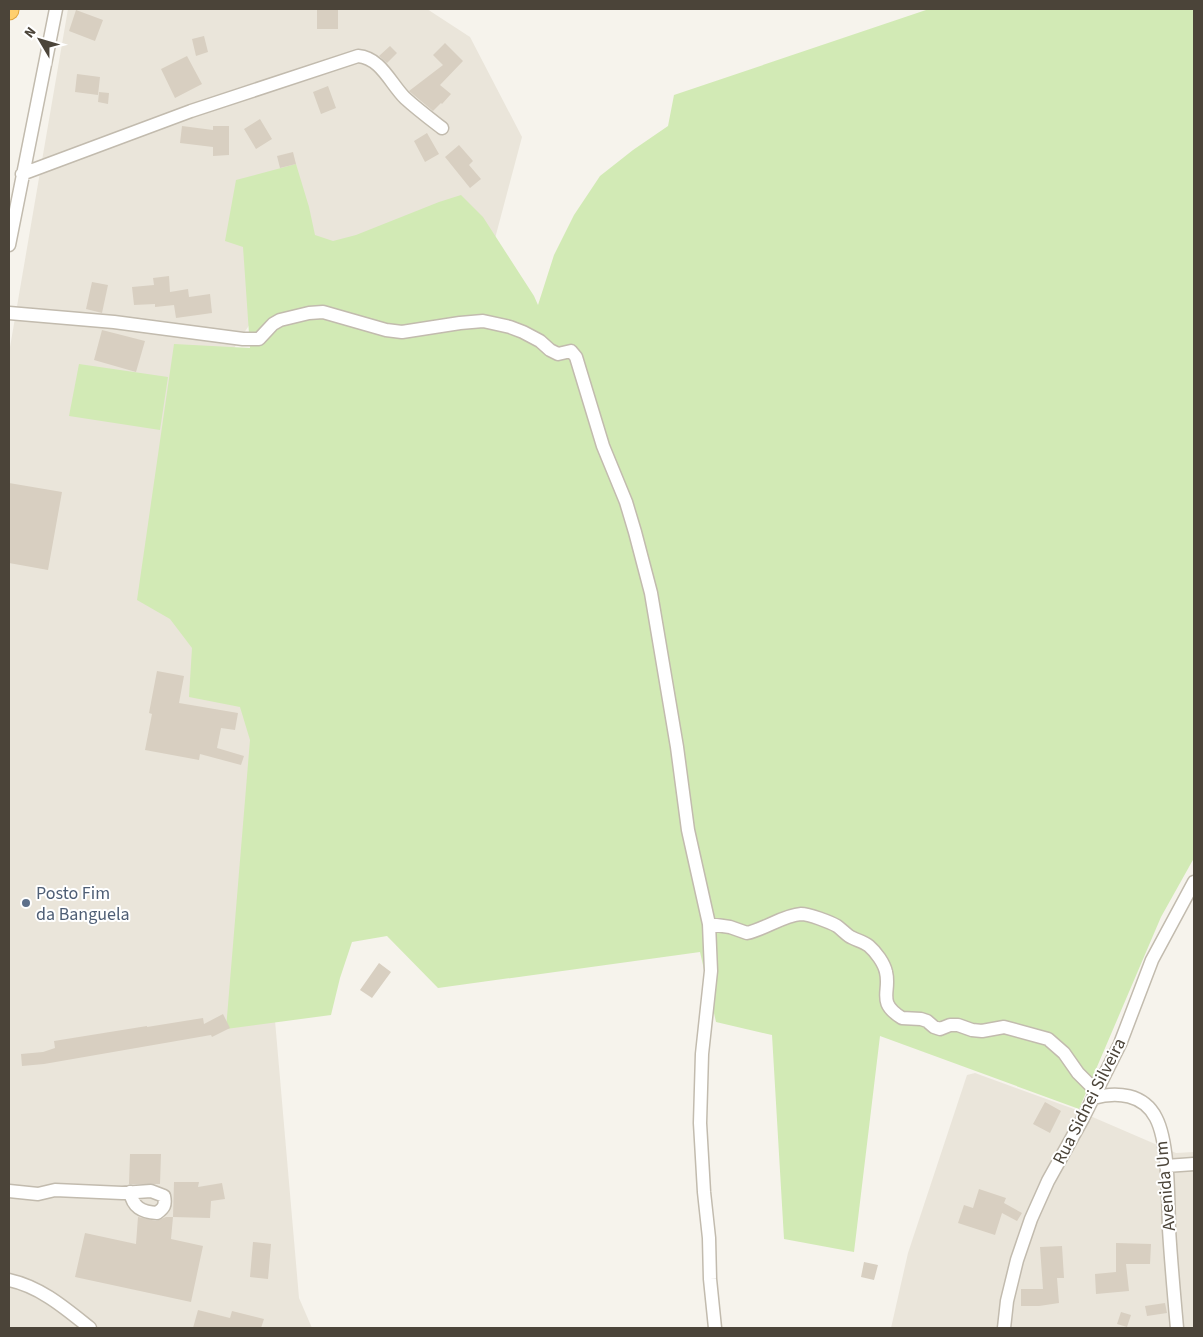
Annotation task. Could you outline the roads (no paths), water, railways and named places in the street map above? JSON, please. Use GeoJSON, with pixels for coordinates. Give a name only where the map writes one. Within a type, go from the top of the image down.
{"type":"FeatureCollection","features":[{"type":"Feature","properties":{"kind":"street"},"geometry":{"type":"LineString","coordinates":[[9,245],[56,9]]}},
{"type":"Feature","properties":{"kind":"street"},"geometry":{"type":"LineString","coordinates":[[22,174],[191,111],[358,56],[367,57],[376,62],[404,97],[442,128]]}},
{"type":"Feature","properties":{"kind":"street"},"geometry":{"type":"LineString","coordinates":[[9,313],[114,322],[243,339],[259,339],[273,324],[280,320],[303,314],[323,312],[386,330],[402,332],[460,322],[483,321],[523,332],[540,340],[550,350],[558,354],[568,351],[573,352],[582,375],[603,446],[630,517],[651,593],[688,830],[709,924],[711,971],[702,1054],[700,1123],[709,1238],[710,1279],[716,1328]]}},
{"type":"Feature","properties":{"kind":"street","name":"Rua Sidnei Silveira"},"geometry":{"type":"LineString","coordinates":[[1004,1328],[1017,1260],[1031,1219],[1048,1181],[1120,1044],[1152,960],[1194,882]]}},
{"type":"Feature","properties":{"kind":"street"},"geometry":{"type":"LineString","coordinates":[[709,924],[730,927],[748,933],[799,914],[810,915],[828,922],[868,945],[875,952],[885,970],[886,1000],[895,1013],[902,1018],[921,1019],[940,1029],[950,1025],[982,1031],[1004,1027],[1048,1039],[1064,1053],[1095,1094]]}},
{"type":"Feature","properties":{"kind":"street","name":"Avenida Um"},"geometry":{"type":"LineString","coordinates":[[1095,1094],[1125,1094],[1141,1101],[1156,1118],[1166,1166],[1177,1328]]}},
{"type":"Feature","properties":{"kind":"street"},"geometry":{"type":"LineString","coordinates":[[1166,1166],[1194,1164]]}},
{"type":"Feature","properties":{"kind":"street"},"geometry":{"type":"LineString","coordinates":[[9,1191],[38,1194],[55,1190],[130,1192]]}},
{"type":"Feature","properties":{"kind":"street"},"geometry":{"type":"LineString","coordinates":[[9,1280],[22,1283],[45,1294],[90,1328]]}},
{"type":"Feature","properties":{"kind":"place","name":"Posto Fim da Banguela"},"geometry":{"type":"Point","coordinates":[26,903]}}]}
